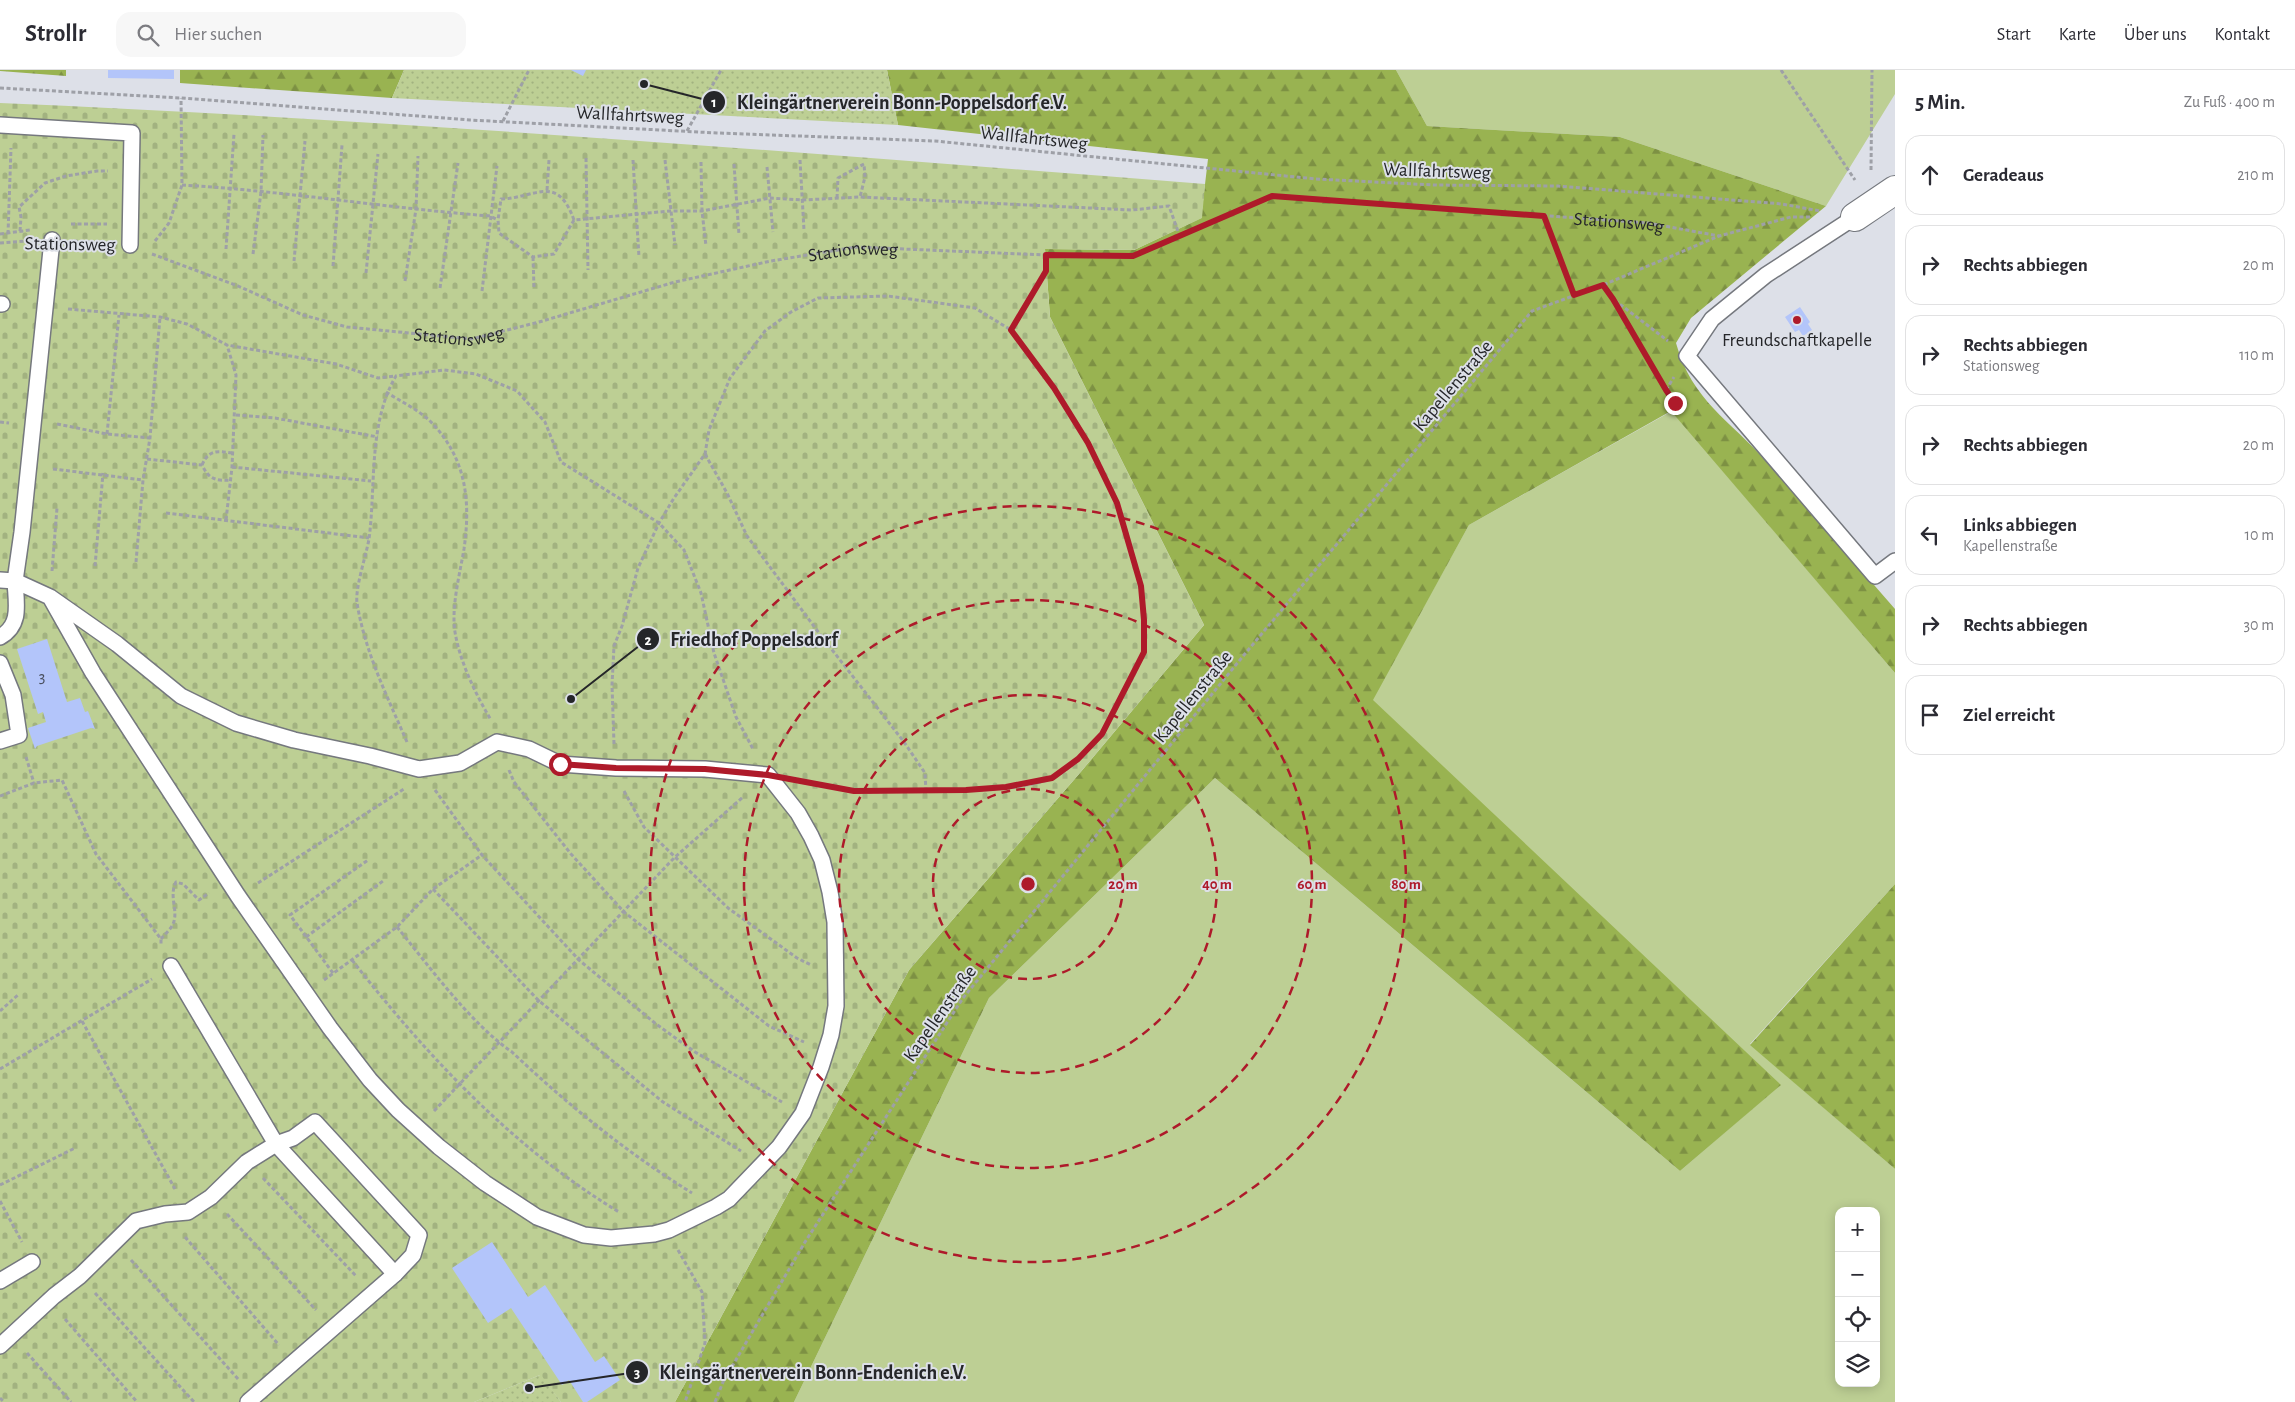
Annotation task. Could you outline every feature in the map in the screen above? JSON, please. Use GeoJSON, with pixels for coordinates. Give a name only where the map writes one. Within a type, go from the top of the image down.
{"type":"FeatureCollection","features":[{"type":"Feature","properties":{"kind":"street"},"geometry":{"type":"LineString","coordinates":[[1863,212],[1883,184]]}},
{"type":"Feature","properties":{"kind":"lane"},"geometry":{"type":"LineString","coordinates":[[6,125],[132,134],[130,245]]}},
{"type":"Feature","properties":{"kind":"lane"},"geometry":{"type":"LineString","coordinates":[[1863,212],[1766,275],[1712,319],[1687,356],[1875,576],[1895,561]]}},
{"type":"Feature","properties":{"kind":"lane"},"geometry":{"type":"LineString","coordinates":[[0,637],[6,633],[18,618],[7,581],[29,466],[52,240]]}},
{"type":"Feature","properties":{"kind":"lane"},"geometry":{"type":"LineString","coordinates":[[7,581],[50,597],[117,644],[181,696],[236,723],[294,740],[370,756],[419,769],[460,763],[497,742],[528,748],[560,764],[616,768],[705,769],[768,775],[798,813],[812,836],[822,860],[835,922],[836,1006],[831,1035],[824,1052],[821,1068],[803,1113],[779,1147],[729,1199],[716,1207],[669,1230],[654,1234],[611,1238],[584,1235],[537,1217],[470,1172],[418,1128],[370,1080],[306,994],[227,880],[93,673],[50,597]]}},
{"type":"Feature","properties":{"kind":"lane"},"geometry":{"type":"LineString","coordinates":[[0,663],[13,695],[18,735],[0,741]]}},
{"type":"Feature","properties":{"kind":"lane"},"geometry":{"type":"LineString","coordinates":[[171,966],[276,1144],[395,1274]]}},
{"type":"Feature","properties":{"kind":"lane"},"geometry":{"type":"LineString","coordinates":[[0,1346],[80,1276],[136,1221],[164,1214],[188,1212],[211,1197],[247,1162],[276,1144],[293,1138],[315,1122],[419,1235],[413,1254],[395,1274],[334,1329],[251,1399]]}},
{"type":"Feature","properties":{"kind":"lane"},"geometry":{"type":"LineString","coordinates":[[0,1281],[32,1262]]}},
{"type":"Feature","properties":{"kind":"path"},"geometry":{"type":"LineString","coordinates":[[503,121],[529,70]]}},
{"type":"Feature","properties":{"kind":"path"},"geometry":{"type":"LineString","coordinates":[[687,132],[721,70]]}},
{"type":"Feature","properties":{"kind":"path"},"geometry":{"type":"LineString","coordinates":[[1781,70],[1863,212]]}},
{"type":"Feature","properties":{"kind":"path"},"geometry":{"type":"LineString","coordinates":[[1872,70],[1883,184]]}},
{"type":"Feature","properties":{"kind":"path","name":"Wallfahrtsweg"},"geometry":{"type":"LineString","coordinates":[[0,88],[181,98],[687,132],[935,141],[1316,179],[1434,185],[1558,186],[1863,212]]}},
{"type":"Feature","properties":{"kind":"path"},"geometry":{"type":"LineString","coordinates":[[146,252],[169,223],[182,185],[181,98]]}},
{"type":"Feature","properties":{"kind":"path"},"geometry":{"type":"LineString","coordinates":[[6,125],[8,234]]}},
{"type":"Feature","properties":{"kind":"path"},"geometry":{"type":"LineString","coordinates":[[226,250],[232,188],[234,134]]}},
{"type":"Feature","properties":{"kind":"path"},"geometry":{"type":"LineString","coordinates":[[253,254],[261,192],[264,135]]}},
{"type":"Feature","properties":{"kind":"path"},"geometry":{"type":"LineString","coordinates":[[294,261],[305,141]]}},
{"type":"Feature","properties":{"kind":"path"},"geometry":{"type":"LineString","coordinates":[[333,266],[342,145]]}},
{"type":"Feature","properties":{"kind":"path"},"geometry":{"type":"LineString","coordinates":[[366,273],[375,204],[378,154]]}},
{"type":"Feature","properties":{"kind":"path"},"geometry":{"type":"LineString","coordinates":[[405,281],[416,209],[418,156]]}},
{"type":"Feature","properties":{"kind":"path"},"geometry":{"type":"LineString","coordinates":[[586,158],[588,270]]}},
{"type":"Feature","properties":{"kind":"path"},"geometry":{"type":"LineString","coordinates":[[547,190],[549,160]]}},
{"type":"Feature","properties":{"kind":"path"},"geometry":{"type":"LineString","coordinates":[[633,160],[639,257]]}},
{"type":"Feature","properties":{"kind":"path"},"geometry":{"type":"LineString","coordinates":[[665,160],[675,245]]}},
{"type":"Feature","properties":{"kind":"path"},"geometry":{"type":"LineString","coordinates":[[800,160],[804,230]]}},
{"type":"Feature","properties":{"kind":"path"},"geometry":{"type":"LineString","coordinates":[[701,162],[702,211],[706,246]]}},
{"type":"Feature","properties":{"kind":"path"},"geometry":{"type":"LineString","coordinates":[[440,288],[458,163]]}},
{"type":"Feature","properties":{"kind":"path"},"geometry":{"type":"LineString","coordinates":[[734,164],[739,235]]}},
{"type":"Feature","properties":{"kind":"path"},"geometry":{"type":"LineString","coordinates":[[837,198],[838,178],[864,164],[865,177],[860,197]]}},
{"type":"Feature","properties":{"kind":"path"},"geometry":{"type":"LineString","coordinates":[[482,291],[497,166]]}},
{"type":"Feature","properties":{"kind":"path"},"geometry":{"type":"LineString","coordinates":[[767,167],[773,232]]}},
{"type":"Feature","properties":{"kind":"path"},"geometry":{"type":"LineString","coordinates":[[20,231],[21,217],[19,207],[45,183],[66,176],[97,171],[131,173]]}},
{"type":"Feature","properties":{"kind":"path"},"geometry":{"type":"LineString","coordinates":[[182,185],[300,194],[339,201],[490,216],[498,220]]}},
{"type":"Feature","properties":{"kind":"path"},"geometry":{"type":"LineString","coordinates":[[547,190],[557,194],[569,205],[574,220],[554,254],[533,257],[498,233],[501,199],[520,198],[531,192],[547,190]]}},
{"type":"Feature","properties":{"kind":"path","name":"Stationsweg"},"geometry":{"type":"LineString","coordinates":[[0,243],[52,240],[130,245],[238,286],[303,315],[347,327],[472,339],[539,322],[675,282],[771,261],[856,247],[1046,255],[1133,256],[1272,196],[1648,223],[1718,236]]}},
{"type":"Feature","properties":{"kind":"path"},"geometry":{"type":"LineString","coordinates":[[574,220],[670,211],[702,211],[770,198],[803,200],[860,197],[1132,210],[1169,206],[1180,236]]}},
{"type":"Feature","properties":{"kind":"path","name":"Kapellenstraße"},"geometry":{"type":"LineString","coordinates":[[715,1402],[723,1382],[805,1242],[963,998],[1244,654],[1532,311],[1603,285],[1718,236],[1791,217],[1863,212]]}},
{"type":"Feature","properties":{"kind":"path"},"geometry":{"type":"LineString","coordinates":[[1544,216],[1574,295]]}},
{"type":"Feature","properties":{"kind":"path"},"geometry":{"type":"LineString","coordinates":[[1011,330],[1046,271],[1046,255]]}},
{"type":"Feature","properties":{"kind":"path"},"geometry":{"type":"LineString","coordinates":[[533,257],[534,288]]}},
{"type":"Feature","properties":{"kind":"path"},"geometry":{"type":"LineString","coordinates":[[1603,285],[1675,403]]}},
{"type":"Feature","properties":{"kind":"path"},"geometry":{"type":"LineString","coordinates":[[768,775],[854,791],[966,790],[1006,787],[1052,778],[1078,759],[1102,734],[1144,652],[1141,586],[1117,503],[1088,443],[1054,388],[1011,330],[975,308],[888,296],[818,298],[791,312],[765,330],[730,378],[708,430],[706,454],[674,498],[659,523],[638,568],[622,626],[614,646],[612,693],[616,768],[624,794],[644,827],[728,908],[797,958],[836,976]]}},
{"type":"Feature","properties":{"kind":"path"},"geometry":{"type":"LineString","coordinates":[[1613,299],[1687,356]]}},
{"type":"Feature","properties":{"kind":"path"},"geometry":{"type":"LineString","coordinates":[[44,307],[119,315],[160,317],[187,324],[227,344],[336,364],[378,378],[444,370],[476,374],[517,391],[545,422],[561,462],[659,523],[684,550],[701,593],[714,653],[736,717],[768,775]]}},
{"type":"Feature","properties":{"kind":"path"},"geometry":{"type":"LineString","coordinates":[[107,434],[119,315]]}},
{"type":"Feature","properties":{"kind":"path"},"geometry":{"type":"LineString","coordinates":[[136,562],[143,480],[150,438],[160,317]]}},
{"type":"Feature","properties":{"kind":"path"},"geometry":{"type":"LineString","coordinates":[[226,520],[236,415],[236,375],[227,344]]}},
{"type":"Feature","properties":{"kind":"path"},"geometry":{"type":"LineString","coordinates":[[396,376],[386,392],[378,437],[372,481],[369,538],[357,600],[372,664],[419,769],[482,855],[579,960],[633,1006],[695,1052],[803,1113]]}},
{"type":"Feature","properties":{"kind":"path"},"geometry":{"type":"LineString","coordinates":[[386,392],[430,420],[454,452],[468,498],[464,548],[457,584],[454,630],[463,662],[494,725],[497,742],[514,782],[570,854],[624,912],[769,1026],[824,1052]]}},
{"type":"Feature","properties":{"kind":"path"},"geometry":{"type":"LineString","coordinates":[[236,415],[275,418],[378,437]]}},
{"type":"Feature","properties":{"kind":"path"},"geometry":{"type":"LineString","coordinates":[[0,422],[34,425],[47,422],[107,434],[150,438]]}},
{"type":"Feature","properties":{"kind":"path"},"geometry":{"type":"LineString","coordinates":[[202,464],[206,456],[217,451],[232,453]]}},
{"type":"Feature","properties":{"kind":"path"},"geometry":{"type":"LineString","coordinates":[[706,454],[747,536],[813,626],[904,742],[925,773],[926,791]]}},
{"type":"Feature","properties":{"kind":"path"},"geometry":{"type":"LineString","coordinates":[[147,458],[202,464]]}},
{"type":"Feature","properties":{"kind":"path"},"geometry":{"type":"LineString","coordinates":[[202,464],[207,475],[215,481],[231,480]]}},
{"type":"Feature","properties":{"kind":"path"},"geometry":{"type":"LineString","coordinates":[[29,466],[103,473],[143,480]]}},
{"type":"Feature","properties":{"kind":"path"},"geometry":{"type":"LineString","coordinates":[[232,467],[372,481]]}},
{"type":"Feature","properties":{"kind":"path"},"geometry":{"type":"LineString","coordinates":[[95,566],[103,473]]}},
{"type":"Feature","properties":{"kind":"path"},"geometry":{"type":"LineString","coordinates":[[50,597],[56,508]]}},
{"type":"Feature","properties":{"kind":"path"},"geometry":{"type":"LineString","coordinates":[[166,513],[369,538]]}},
{"type":"Feature","properties":{"kind":"path"},"geometry":{"type":"LineString","coordinates":[[238,896],[404,790],[419,769]]}},
{"type":"Feature","properties":{"kind":"path"},"geometry":{"type":"LineString","coordinates":[[418,1128],[460,1086],[498,1042],[579,960],[674,858],[768,775]]}},
{"type":"Feature","properties":{"kind":"path"},"geometry":{"type":"LineString","coordinates":[[0,796],[34,783],[62,780],[96,854],[161,939],[161,948]]}},
{"type":"Feature","properties":{"kind":"path"},"geometry":{"type":"LineString","coordinates":[[306,994],[397,927],[433,889],[482,855]]}},
{"type":"Feature","properties":{"kind":"path"},"geometry":{"type":"LineString","coordinates":[[333,973],[290,915],[368,860]]}},
{"type":"Feature","properties":{"kind":"path"},"geometry":{"type":"LineString","coordinates":[[161,939],[172,926],[175,916],[171,891],[176,882],[183,884],[199,900],[227,880]]}},
{"type":"Feature","properties":{"kind":"path"},"geometry":{"type":"LineString","coordinates":[[306,937],[383,881]]}},
{"type":"Feature","properties":{"kind":"path"},"geometry":{"type":"LineString","coordinates":[[433,889],[538,1000],[663,1102],[762,1165]]}},
{"type":"Feature","properties":{"kind":"path"},"geometry":{"type":"LineString","coordinates":[[397,927],[435,974],[498,1042],[512,1052],[580,1114],[661,1174],[716,1207]]}},
{"type":"Feature","properties":{"kind":"path"},"geometry":{"type":"LineString","coordinates":[[352,960],[424,1048],[460,1086],[528,1146],[582,1189],[654,1234],[674,1243],[702,1292],[705,1343],[685,1402]]}},
{"type":"Feature","properties":{"kind":"path"},"geometry":{"type":"LineString","coordinates":[[0,1069],[155,978]]}},
{"type":"Feature","properties":{"kind":"path"},"geometry":{"type":"LineString","coordinates":[[0,1010],[19,994]]}},
{"type":"Feature","properties":{"kind":"path"},"geometry":{"type":"LineString","coordinates":[[82,1020],[188,1212]]}},
{"type":"Feature","properties":{"kind":"path"},"geometry":{"type":"LineString","coordinates":[[0,1185],[75,1148]]}},
{"type":"Feature","properties":{"kind":"path"},"geometry":{"type":"LineString","coordinates":[[247,1162],[372,1294]]}},
{"type":"Feature","properties":{"kind":"path"},"geometry":{"type":"LineString","coordinates":[[211,1197],[334,1329]]}},
{"type":"Feature","properties":{"kind":"path"},"geometry":{"type":"LineString","coordinates":[[0,1201],[32,1262]]}},
{"type":"Feature","properties":{"kind":"path"},"geometry":{"type":"LineString","coordinates":[[164,1214],[294,1362]]}},
{"type":"Feature","properties":{"kind":"path"},"geometry":{"type":"LineString","coordinates":[[114,1241],[251,1399]]}},
{"type":"Feature","properties":{"kind":"path"},"geometry":{"type":"LineString","coordinates":[[80,1276],[194,1402]]}},
{"type":"Feature","properties":{"kind":"path"},"geometry":{"type":"LineString","coordinates":[[49,1302],[137,1402]]}},
{"type":"Feature","properties":{"kind":"path"},"geometry":{"type":"LineString","coordinates":[[12,1336],[71,1402]]}},
{"type":"Feature","properties":{"kind":"path"},"geometry":{"type":"LineString","coordinates":[[0,1398],[4,1402]]}},
{"type":"Feature","properties":{"kind":"green space"},"geometry":{"type":"Polygon","coordinates":[[[66,70],[66,76],[0,71],[66,70]]]}},
{"type":"Feature","properties":{"kind":"green space"},"geometry":{"type":"Polygon","coordinates":[[[180,70],[404,70],[392,98],[180,83],[180,70]]]}},
{"type":"Feature","properties":{"kind":"green space"},"geometry":{"type":"Polygon","coordinates":[[[404,70],[887,70],[898,125],[392,98],[404,70]]]}},
{"type":"Feature","properties":{"kind":"green space"},"geometry":{"type":"Polygon","coordinates":[[[887,70],[1396,70],[1427,126],[1620,137],[1826,206],[1691,318],[1676,343],[1683,363],[1702,395],[1767,462],[1895,609],[1895,673],[1671,411],[1469,525],[1373,700],[1781,1085],[1680,1171],[1215,778],[989,998],[794,1402],[675,1402],[909,970],[1079,774],[1204,625],[1050,317],[1045,249],[1134,250],[1201,218],[1208,159],[898,125],[887,70]]]}},
{"type":"Feature","properties":{"kind":"green space"},"geometry":{"type":"Polygon","coordinates":[[[1396,70],[1895,70],[1895,94],[1826,206],[1620,137],[1427,126],[1396,70]]]}},
{"type":"Feature","properties":{"kind":"green space"},"geometry":{"type":"Polygon","coordinates":[[[0,103],[301,118],[452,128],[1205,184],[1202,218],[1134,250],[1045,249],[1050,317],[1204,625],[1079,774],[909,970],[675,1402],[561,1402],[540,1375],[474,1402],[0,1402],[0,103]]]}},
{"type":"Feature","properties":{"kind":"green space"},"geometry":{"type":"Polygon","coordinates":[[[1672,411],[1895,673],[1895,884],[1750,1044],[1895,1169],[1895,1402],[794,1402],[989,998],[1215,778],[1680,1171],[1780,1085],[1372,700],[1469,525],[1672,411]]]}},
{"type":"Feature","properties":{"kind":"green space"},"geometry":{"type":"Polygon","coordinates":[[[1895,884],[1895,1169],[1750,1045],[1895,884]]]}},
{"type":"Feature","properties":{"kind":"green space"},"geometry":{"type":"Polygon","coordinates":[[[540,1375],[561,1402],[474,1402],[540,1375]]]}},
{"type":"Feature","properties":{"kind":"building"},"geometry":{"type":"Polygon","coordinates":[[[108,70],[174,70],[174,79],[108,78],[108,70]]]}},
{"type":"Feature","properties":{"kind":"building"},"geometry":{"type":"Polygon","coordinates":[[[571,70],[586,70],[583,76],[571,70]]]}},
{"type":"Feature","properties":{"kind":"building","name":"Freundschaftkapelle"},"geometry":{"type":"Polygon","coordinates":[[[1800,307],[1810,322],[1808,324],[1812,330],[1803,336],[1799,330],[1795,332],[1785,317],[1800,307]]]}},
{"type":"Feature","properties":{"kind":"building"},"geometry":{"type":"Polygon","coordinates":[[[47,639],[67,702],[80,698],[85,712],[88,711],[95,729],[91,728],[37,746],[35,749],[28,728],[46,722],[43,712],[38,714],[17,649],[47,639]]]}},
{"type":"Feature","properties":{"kind":"building"},"geometry":{"type":"Polygon","coordinates":[[[492,1242],[528,1297],[545,1285],[595,1362],[604,1356],[620,1380],[587,1402],[583,1402],[569,1380],[562,1385],[511,1308],[488,1323],[452,1268],[492,1242]]]}},
{"type":"Feature","properties":{"kind":"place","name":"Kleingärtnerverein Bonn-Poppelsdorf e.V."},"geometry":{"type":"Point","coordinates":[644,84]}},
{"type":"Feature","properties":{"kind":"place","name":"Freundschaftkapelle"},"geometry":{"type":"Point","coordinates":[1797,320]}},
{"type":"Feature","properties":{"kind":"place","name":"Friedhof Poppelsdorf"},"geometry":{"type":"Point","coordinates":[571,699]}},
{"type":"Feature","properties":{"kind":"place","name":"Kleingärtnerverein Bonn-Endenich e.V."},"geometry":{"type":"Point","coordinates":[529,1388]}},
{"type":"Feature","properties":{"kind":"route"},"geometry":{"type":"LineString","coordinates":[[560,764],[616,768],[705,769],[768,775],[854,791],[966,790],[1006,787],[1052,778],[1078,759],[1102,734],[1144,652],[1141,586],[1117,503],[1088,443],[1054,388],[1011,330],[1046,271],[1046,255],[1133,256],[1272,196],[1544,216],[1574,295],[1603,285],[1675,403]]}}]}
